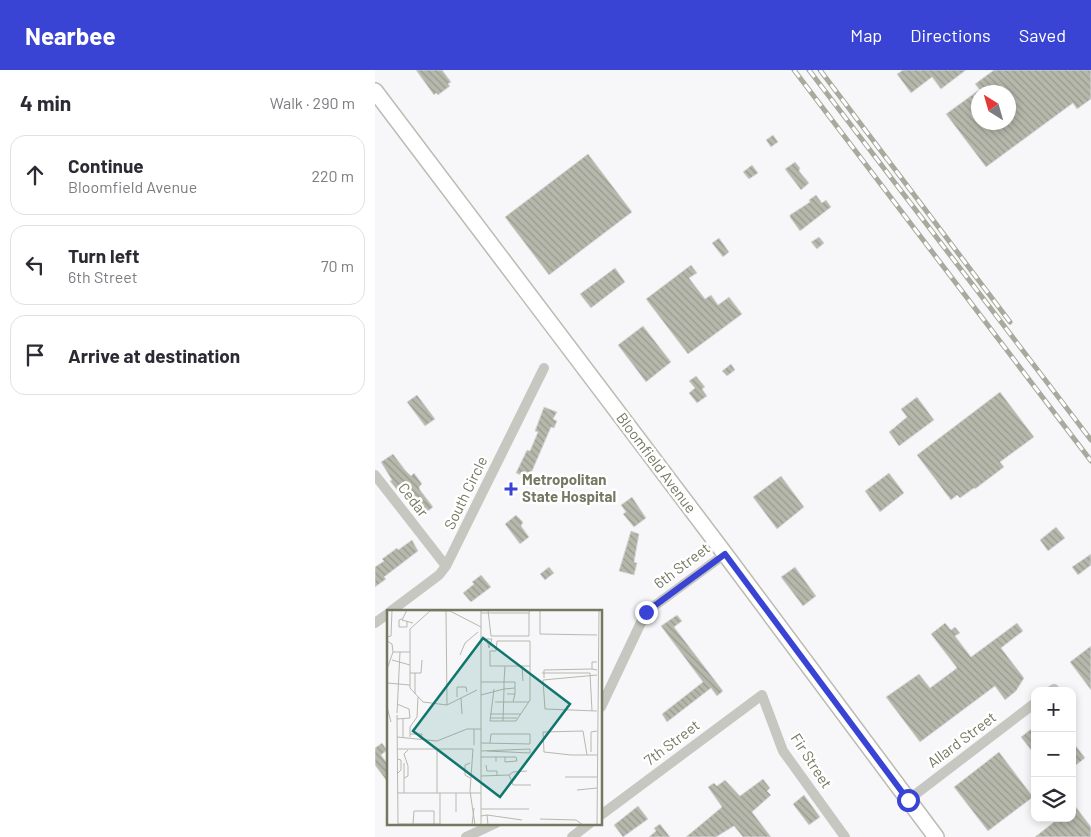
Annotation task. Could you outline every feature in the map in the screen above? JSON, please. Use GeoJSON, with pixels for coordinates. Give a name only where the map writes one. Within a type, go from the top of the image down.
{"type":"FeatureCollection","features":[{"type":"Feature","properties":{"kind":"main road","name":"Bloomfield Avenue"},"geometry":{"type":"LineString","coordinates":[[375,91],[936,837]]}},
{"type":"Feature","properties":{"kind":"street","name":"South Circle"},"geometry":{"type":"LineString","coordinates":[[393,610],[439,575],[446,566],[544,368]]}},
{"type":"Feature","properties":{"kind":"street","name":"Cedar"},"geometry":{"type":"LineString","coordinates":[[375,476],[446,566]]}},
{"type":"Feature","properties":{"kind":"street","name":"6th Street"},"geometry":{"type":"LineString","coordinates":[[603,703],[646,612],[725,554]]}},
{"type":"Feature","properties":{"kind":"street","name":"South Circle"},"geometry":{"type":"LineString","coordinates":[[375,623],[387,614]]}},
{"type":"Feature","properties":{"kind":"street","name":"7th Street"},"geometry":{"type":"LineString","coordinates":[[603,814],[762,695]]}},
{"type":"Feature","properties":{"kind":"street","name":"Fir Street"},"geometry":{"type":"LineString","coordinates":[[762,695],[783,751],[845,837]]}},
{"type":"Feature","properties":{"kind":"street","name":"Allard Street"},"geometry":{"type":"LineString","coordinates":[[908,800],[1031,706]]}},
{"type":"Feature","properties":{"kind":"street"},"geometry":{"type":"LineString","coordinates":[[466,837],[494,824]]}},
{"type":"Feature","properties":{"kind":"street"},"geometry":{"type":"LineString","coordinates":[[572,837],[589,824]]}},
{"type":"Feature","properties":{"kind":"building"},"geometry":{"type":"Polygon","coordinates":[[[416,70],[442,70],[451,82],[448,84],[450,86],[438,95],[436,93],[434,95],[416,70]]]}},
{"type":"Feature","properties":{"kind":"building"},"geometry":{"type":"Polygon","coordinates":[[[903,70],[966,70],[941,89],[932,77],[911,93],[897,74],[903,70]]]}},
{"type":"Feature","properties":{"kind":"building"},"geometry":{"type":"Polygon","coordinates":[[[994,70],[1091,70],[1091,99],[1077,109],[1073,103],[986,167],[946,114],[971,96],[971,130],[1016,130],[1016,85],[975,84],[994,70]]]}},
{"type":"Feature","properties":{"kind":"building"},"geometry":{"type":"Polygon","coordinates":[[[773,135],[778,142],[771,147],[766,140],[773,135]]]}},
{"type":"Feature","properties":{"kind":"building"},"geometry":{"type":"Polygon","coordinates":[[[588,154],[632,212],[549,275],[505,217],[588,154]]]}},
{"type":"Feature","properties":{"kind":"building"},"geometry":{"type":"Polygon","coordinates":[[[795,162],[800,168],[799,171],[809,183],[801,190],[785,169],[795,162]]]}},
{"type":"Feature","properties":{"kind":"building"},"geometry":{"type":"Polygon","coordinates":[[[752,165],[758,173],[749,179],[743,172],[752,165]]]}},
{"type":"Feature","properties":{"kind":"building"},"geometry":{"type":"Polygon","coordinates":[[[816,195],[822,203],[826,200],[831,207],[800,231],[790,215],[810,202],[809,200],[816,195]]]}},
{"type":"Feature","properties":{"kind":"building"},"geometry":{"type":"Polygon","coordinates":[[[819,237],[824,243],[817,249],[811,242],[819,237]]]}},
{"type":"Feature","properties":{"kind":"building"},"geometry":{"type":"Polygon","coordinates":[[[719,238],[729,252],[723,257],[712,243],[719,238]]]}},
{"type":"Feature","properties":{"kind":"building"},"geometry":{"type":"Polygon","coordinates":[[[691,265],[697,273],[689,278],[705,299],[711,295],[718,305],[729,297],[742,314],[688,354],[646,299],[691,265]]]}},
{"type":"Feature","properties":{"kind":"building"},"geometry":{"type":"Polygon","coordinates":[[[615,268],[625,282],[591,308],[580,294],[615,268]]]}},
{"type":"Feature","properties":{"kind":"building"},"geometry":{"type":"Polygon","coordinates":[[[643,326],[671,362],[646,382],[618,345],[643,326]]]}},
{"type":"Feature","properties":{"kind":"building"},"geometry":{"type":"Polygon","coordinates":[[[731,364],[735,370],[727,376],[722,371],[731,364]]]}},
{"type":"Feature","properties":{"kind":"building"},"geometry":{"type":"Polygon","coordinates":[[[696,376],[705,387],[702,389],[707,396],[697,403],[689,393],[695,388],[689,381],[696,376]]]}},
{"type":"Feature","properties":{"kind":"building"},"geometry":{"type":"Polygon","coordinates":[[[1000,392],[1034,437],[1000,462],[1004,467],[975,489],[960,498],[957,495],[951,500],[917,455],[1000,392]]]}},
{"type":"Feature","properties":{"kind":"building"},"geometry":{"type":"Polygon","coordinates":[[[417,395],[435,419],[425,426],[407,402],[417,395]]]}},
{"type":"Feature","properties":{"kind":"building"},"geometry":{"type":"Polygon","coordinates":[[[917,397],[934,420],[899,446],[889,432],[907,417],[901,409],[917,397]]]}},
{"type":"Feature","properties":{"kind":"building"},"geometry":{"type":"Polygon","coordinates":[[[544,407],[557,412],[553,419],[557,421],[554,428],[551,427],[529,478],[516,473],[527,450],[530,451],[538,432],[535,431],[544,407]]]}},
{"type":"Feature","properties":{"kind":"building"},"geometry":{"type":"Polygon","coordinates":[[[393,454],[411,476],[414,473],[422,484],[419,487],[420,490],[433,507],[422,516],[408,500],[406,501],[390,481],[392,480],[381,462],[393,454]]]}},
{"type":"Feature","properties":{"kind":"building"},"geometry":{"type":"Polygon","coordinates":[[[889,473],[904,493],[880,512],[865,491],[889,473]]]}},
{"type":"Feature","properties":{"kind":"building"},"geometry":{"type":"Polygon","coordinates":[[[781,476],[804,507],[777,529],[753,497],[781,476]]]}},
{"type":"Feature","properties":{"kind":"building"},"geometry":{"type":"Polygon","coordinates":[[[632,497],[646,518],[634,527],[623,514],[626,512],[621,505],[632,497]]]}},
{"type":"Feature","properties":{"kind":"building"},"geometry":{"type":"Polygon","coordinates":[[[516,515],[523,522],[521,526],[529,537],[520,544],[505,524],[516,515]]]}},
{"type":"Feature","properties":{"kind":"building"},"geometry":{"type":"Polygon","coordinates":[[[1056,527],[1065,538],[1048,551],[1040,540],[1056,527]]]}},
{"type":"Feature","properties":{"kind":"building"},"geometry":{"type":"Polygon","coordinates":[[[631,531],[639,534],[634,562],[637,563],[634,575],[619,571],[631,531]]]}},
{"type":"Feature","properties":{"kind":"building"},"geometry":{"type":"Polygon","coordinates":[[[412,540],[418,551],[384,577],[386,579],[375,587],[375,567],[397,548],[398,550],[412,540]]]}},
{"type":"Feature","properties":{"kind":"building"},"geometry":{"type":"Polygon","coordinates":[[[1091,554],[1091,565],[1078,575],[1072,567],[1091,554]]]}},
{"type":"Feature","properties":{"kind":"building"},"geometry":{"type":"Polygon","coordinates":[[[549,567],[554,573],[545,580],[540,574],[549,567]]]}},
{"type":"Feature","properties":{"kind":"building"},"geometry":{"type":"Polygon","coordinates":[[[795,567],[816,596],[803,606],[781,577],[795,567]]]}},
{"type":"Feature","properties":{"kind":"building"},"geometry":{"type":"Polygon","coordinates":[[[481,575],[491,587],[471,602],[463,593],[481,575]]]}},
{"type":"Feature","properties":{"kind":"building"},"geometry":{"type":"Polygon","coordinates":[[[677,615],[682,621],[674,627],[723,691],[717,696],[711,688],[667,722],[662,714],[703,682],[661,626],[677,615]]]}},
{"type":"Feature","properties":{"kind":"building"},"geometry":{"type":"Polygon","coordinates":[[[945,623],[951,630],[955,627],[960,633],[955,636],[971,657],[1017,623],[1023,631],[1001,648],[1024,678],[1016,691],[1005,700],[995,686],[920,742],[886,697],[919,674],[930,688],[957,668],[931,634],[945,623]]]}},
{"type":"Feature","properties":{"kind":"building"},"geometry":{"type":"Polygon","coordinates":[[[1091,646],[1091,690],[1070,662],[1091,646]]]}},
{"type":"Feature","properties":{"kind":"building"},"geometry":{"type":"Polygon","coordinates":[[[1031,729],[1031,750],[1021,737],[1031,729]]]}},
{"type":"Feature","properties":{"kind":"building"},"geometry":{"type":"Polygon","coordinates":[[[382,743],[387,750],[381,755],[387,763],[387,781],[375,765],[375,748],[382,743]]]}},
{"type":"Feature","properties":{"kind":"building"},"geometry":{"type":"Polygon","coordinates":[[[1076,746],[1085,758],[1076,765],[1076,746]]]}},
{"type":"Feature","properties":{"kind":"building"},"geometry":{"type":"Polygon","coordinates":[[[999,752],[1031,794],[1031,799],[988,831],[954,787],[999,752]]]}},
{"type":"Feature","properties":{"kind":"building"},"geometry":{"type":"Polygon","coordinates":[[[763,779],[770,788],[767,791],[771,795],[752,812],[771,837],[743,837],[734,826],[716,837],[686,837],[722,807],[708,787],[714,783],[717,786],[725,780],[740,796],[763,779]]]}},
{"type":"Feature","properties":{"kind":"building"},"geometry":{"type":"Polygon","coordinates":[[[804,795],[820,817],[809,825],[793,804],[804,795]]]}},
{"type":"Feature","properties":{"kind":"building"},"geometry":{"type":"Polygon","coordinates":[[[638,806],[648,819],[623,837],[614,825],[638,806]]]}},
{"type":"Feature","properties":{"kind":"building"},"geometry":{"type":"Polygon","coordinates":[[[1076,807],[1091,827],[1091,837],[1035,837],[1054,822],[1076,822],[1076,807]]]}},
{"type":"Feature","properties":{"kind":"building"},"geometry":{"type":"Polygon","coordinates":[[[660,824],[670,837],[649,837],[656,831],[654,828],[660,824]]]}},
{"type":"Feature","properties":{"kind":"railway"},"geometry":{"type":"LineString","coordinates":[[794,70],[1091,461]]}},
{"type":"Feature","properties":{"kind":"railway"},"geometry":{"type":"LineString","coordinates":[[809,70],[1091,440]]}},
{"type":"Feature","properties":{"kind":"railway"},"geometry":{"type":"LineString","coordinates":[[820,70],[1010,322]]}},
{"type":"Feature","properties":{"kind":"place","name":"Metropolitan State Hospital"},"geometry":{"type":"Point","coordinates":[511,489]}},
{"type":"Feature","properties":{"kind":"route"},"geometry":{"type":"LineString","coordinates":[[646,612],[725,554],[908,800]]}}]}
